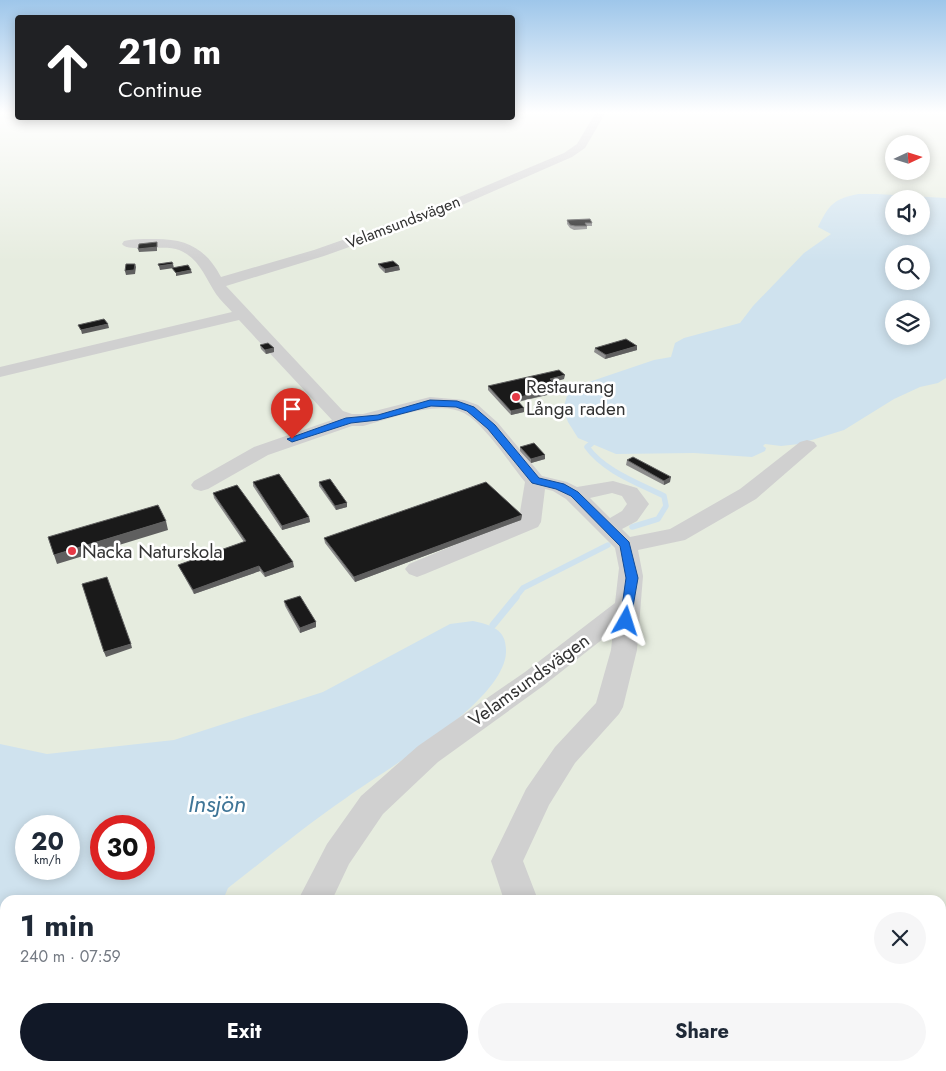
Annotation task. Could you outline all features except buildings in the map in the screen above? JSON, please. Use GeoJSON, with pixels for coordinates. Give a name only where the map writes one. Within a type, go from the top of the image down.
{"type":"FeatureCollection","features":[{"type":"Feature","properties":{"kind":"street","name":"Velamsundsvägen"},"geometry":{"type":"LineString","coordinates":[[218,285],[225,281],[319,253],[434,212],[552,162]]}},
{"type":"Feature","properties":{"kind":"street"},"geometry":{"type":"LineString","coordinates":[[129,244],[173,242],[190,248],[211,269],[224,294],[336,415],[350,420]]}},
{"type":"Feature","properties":{"kind":"street"},"geometry":{"type":"LineString","coordinates":[[0,372],[243,314]]}},
{"type":"Feature","properties":{"kind":"street"},"geometry":{"type":"LineString","coordinates":[[201,485],[260,451],[350,420],[378,417],[430,403],[457,404],[471,409],[479,415],[535,481],[560,486],[574,494],[616,535],[632,578],[627,607],[624,650],[609,707],[565,755],[537,798],[508,861],[519,895]]}},
{"type":"Feature","properties":{"kind":"street"},"geometry":{"type":"LineString","coordinates":[[616,535],[677,535],[748,494],[807,446]]}},
{"type":"Feature","properties":{"kind":"street"},"geometry":{"type":"LineString","coordinates":[[417,569],[530,522],[535,481]]}},
{"type":"Feature","properties":{"kind":"street"},"geometry":{"type":"LineString","coordinates":[[574,494],[613,487],[630,492],[638,504],[633,515],[622,521],[616,535]]}},
{"type":"Feature","properties":{"kind":"street","name":"Velamsundsvägen"},"geometry":{"type":"LineString","coordinates":[[318,895],[338,854],[372,805],[428,754],[534,679],[627,607]]}},
{"type":"Feature","properties":{"kind":"shaded area"},"geometry":{"type":"Polygon","coordinates":[[[0,162],[885,162],[885,180],[930,180],[930,162],[946,162],[946,895],[0,895],[0,162]]]}},
{"type":"Feature","properties":{"kind":"water"},"geometry":{"type":"Polygon","coordinates":[[[858,194],[885,194],[885,235],[930,235],[930,197],[946,198],[946,378],[938,383],[920,387],[894,399],[844,430],[799,444],[781,446],[765,444],[763,446],[766,448],[765,451],[752,457],[694,453],[616,454],[578,438],[568,422],[563,409],[567,396],[586,383],[654,360],[671,357],[675,343],[684,338],[740,323],[753,306],[804,253],[831,234],[818,227],[829,208],[843,198],[858,194]]]}},
{"type":"Feature","properties":{"kind":"water","name":"Insjön"},"geometry":{"type":"Polygon","coordinates":[[[473,621],[491,626],[500,633],[505,643],[506,650],[501,670],[487,690],[466,711],[414,752],[301,831],[228,888],[225,895],[0,895],[0,744],[47,754],[174,740],[323,692],[450,624],[473,621]]]}},
{"type":"Feature","properties":{"kind":"waterway"},"geometry":{"type":"LineString","coordinates":[[592,443],[587,447],[612,470],[664,496],[666,506],[658,519],[632,527]]}},
{"type":"Feature","properties":{"kind":"waterway"},"geometry":{"type":"LineString","coordinates":[[515,598],[523,588],[608,545]]}},
{"type":"Feature","properties":{"kind":"waterway"},"geometry":{"type":"LineString","coordinates":[[493,625],[516,597]]}},
{"type":"Feature","properties":{"kind":"place","name":"Restaurang Långa raden"},"geometry":{"type":"Point","coordinates":[516,397]}},
{"type":"Feature","properties":{"kind":"place","name":"Nacka Naturskola"},"geometry":{"type":"Point","coordinates":[72,551]}},
{"type":"Feature","properties":{"kind":"route"},"geometry":{"type":"LineString","coordinates":[[292,439],[350,420],[378,417],[430,403],[457,404],[471,409],[491,427],[535,481],[560,486],[574,494],[625,545],[628,550],[632,578],[626,621]]}}]}
